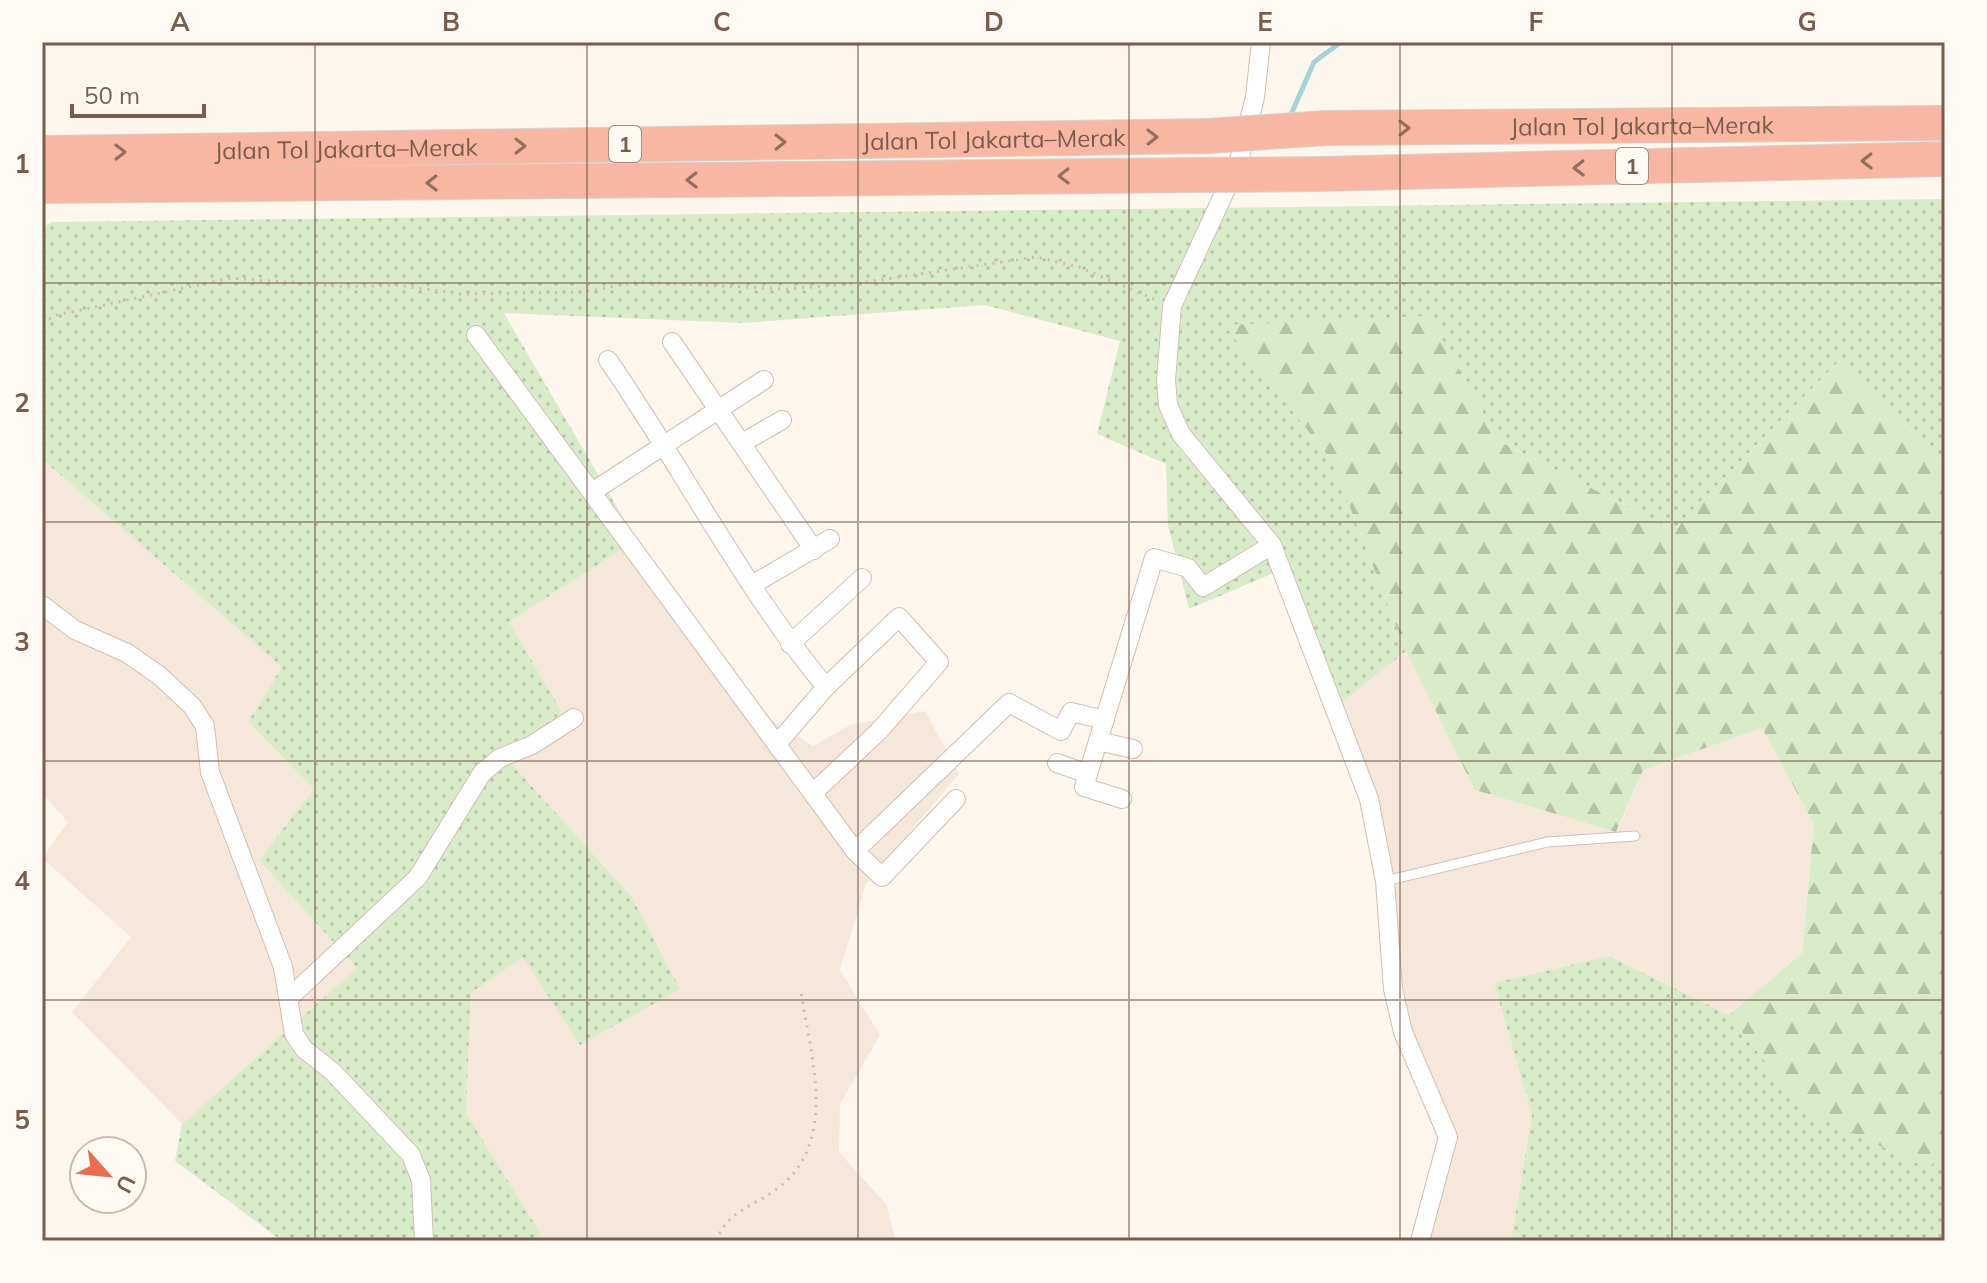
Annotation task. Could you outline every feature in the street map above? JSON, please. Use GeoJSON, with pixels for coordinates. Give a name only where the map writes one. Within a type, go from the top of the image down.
{"type":"FeatureCollection","features":[{"type":"Feature","properties":{"kind":"highway","name":"Jalan Tol Jakarta–Merak"},"geometry":{"type":"LineString","coordinates":[[42,153],[1208,136],[1326,128],[1945,123]]}},
{"type":"Feature","properties":{"kind":"highway","name":"Jalan Tol Jakarta–Merak"},"geometry":{"type":"LineString","coordinates":[[42,186],[1320,174],[1945,159]]}},
{"type":"Feature","properties":{"kind":"street"},"geometry":{"type":"LineString","coordinates":[[1261,42],[1255,97],[1239,161],[1172,306],[1166,380],[1173,420],[1272,545],[1369,799],[1385,881],[1393,989],[1403,1032],[1448,1137],[1420,1241]]}},
{"type":"Feature","properties":{"kind":"street"},"geometry":{"type":"LineString","coordinates":[[476,335],[855,851],[882,877],[956,799]]}},
{"type":"Feature","properties":{"kind":"street"},"geometry":{"type":"LineString","coordinates":[[672,342],[742,443],[822,545],[752,585]]}},
{"type":"Feature","properties":{"kind":"street"},"geometry":{"type":"LineString","coordinates":[[608,360],[666,444],[790,644],[826,687]]}},
{"type":"Feature","properties":{"kind":"street"},"geometry":{"type":"LineString","coordinates":[[592,492],[764,380]]}},
{"type":"Feature","properties":{"kind":"street"},"geometry":{"type":"LineString","coordinates":[[742,443],[782,420]]}},
{"type":"Feature","properties":{"kind":"street"},"geometry":{"type":"LineString","coordinates":[[1122,799],[1084,787],[1154,558],[1188,568],[1203,587],[1272,545]]}},
{"type":"Feature","properties":{"kind":"street"},"geometry":{"type":"LineString","coordinates":[[790,644],[862,578]]}},
{"type":"Feature","properties":{"kind":"street"},"geometry":{"type":"LineString","coordinates":[[42,605],[75,630],[127,653],[160,676],[192,706],[205,726],[210,772],[283,967],[297,1042],[333,1072],[411,1155],[421,1180],[424,1241]]}},
{"type":"Feature","properties":{"kind":"street"},"geometry":{"type":"LineString","coordinates":[[777,744],[826,687],[899,617],[939,662],[879,731],[813,793]]}},
{"type":"Feature","properties":{"kind":"street"},"geometry":{"type":"LineString","coordinates":[[855,851],[1009,703],[1061,731],[1071,712],[1105,720]]}},
{"type":"Feature","properties":{"kind":"street"},"geometry":{"type":"LineString","coordinates":[[289,998],[418,877],[482,773],[500,758],[532,745],[574,718]]}},
{"type":"Feature","properties":{"kind":"street"},"geometry":{"type":"LineString","coordinates":[[1098,741],[1133,749]]}},
{"type":"Feature","properties":{"kind":"street"},"geometry":{"type":"LineString","coordinates":[[1057,763],[1088,774]]}},
{"type":"Feature","properties":{"kind":"lane"},"geometry":{"type":"LineString","coordinates":[[1385,881],[1547,842],[1635,836]]}},
{"type":"Feature","properties":{"kind":"path"},"geometry":{"type":"LineString","coordinates":[[42,323],[88,308],[231,278],[348,287],[396,285],[461,294],[582,292],[639,282],[785,289],[852,284],[1036,257],[1079,267],[1172,306]]}},
{"type":"Feature","properties":{"kind":"path"},"geometry":{"type":"LineString","coordinates":[[716,1241],[724,1223],[736,1212],[776,1189],[789,1177],[812,1139],[817,1081],[801,991]]}},
{"type":"Feature","properties":{"kind":"shaded area"},"geometry":{"type":"Polygon","coordinates":[[[42,459],[282,667],[248,722],[314,789],[259,860],[357,968],[182,1124],[72,1012],[131,937],[42,858],[68,822],[42,793],[42,459]]]}},
{"type":"Feature","properties":{"kind":"shaded area"},"geometry":{"type":"Polygon","coordinates":[[[636,540],[722,688],[813,746],[850,725],[925,711],[959,774],[866,884],[840,970],[880,1035],[840,1104],[839,1152],[886,1204],[896,1241],[545,1241],[466,1113],[471,993],[523,956],[631,896],[507,759],[562,712],[509,622],[636,540]]]}},
{"type":"Feature","properties":{"kind":"shaded area"},"geometry":{"type":"Polygon","coordinates":[[[1406,651],[1475,790],[1617,832],[1643,770],[1762,728],[1814,824],[1802,953],[1729,1015],[1609,956],[1494,983],[1532,1115],[1511,1241],[1421,1241],[1453,1136],[1386,991],[1377,852],[1339,705],[1406,651]]]}},
{"type":"Feature","properties":{"kind":"green space"},"geometry":{"type":"Polygon","coordinates":[[[1945,199],[1945,464],[1839,361],[1673,530],[1499,441],[1429,316],[1225,326],[1332,461],[1406,651],[1339,705],[1290,566],[1189,609],[1168,525],[1166,464],[1097,434],[1120,341],[985,305],[743,323],[504,313],[636,540],[509,622],[562,712],[507,759],[631,896],[680,989],[580,1045],[523,957],[471,993],[466,1113],[545,1241],[282,1241],[175,1161],[182,1124],[357,968],[259,860],[314,789],[248,722],[282,667],[42,459],[42,227],[52,222],[1945,199]]]}},
{"type":"Feature","properties":{"kind":"green space"},"geometry":{"type":"Polygon","coordinates":[[[1429,316],[1499,441],[1673,530],[1839,361],[1945,464],[1945,1155],[1927,1168],[1802,1109],[1729,1015],[1802,953],[1814,824],[1762,728],[1643,770],[1616,832],[1475,790],[1406,651],[1332,461],[1224,325],[1429,316]]]}},
{"type":"Feature","properties":{"kind":"green space"},"geometry":{"type":"Polygon","coordinates":[[[1609,956],[1729,1015],[1802,1109],[1927,1167],[1945,1155],[1945,1241],[1511,1241],[1532,1115],[1494,983],[1609,956]]]}},
{"type":"Feature","properties":{"kind":"waterway"},"geometry":{"type":"LineString","coordinates":[[1289,119],[1314,62],[1341,42]]}}]}
